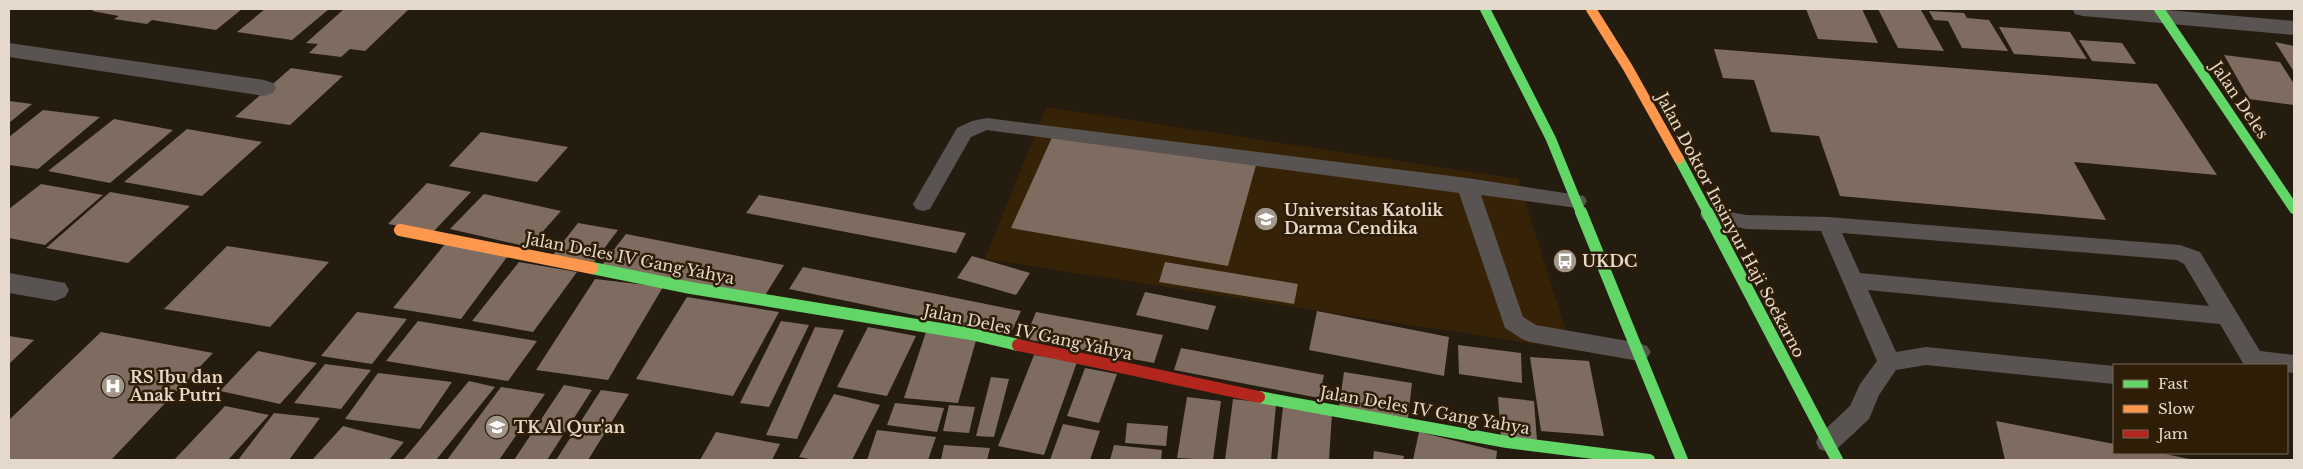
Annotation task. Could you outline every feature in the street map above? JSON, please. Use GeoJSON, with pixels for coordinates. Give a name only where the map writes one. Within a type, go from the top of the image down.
{"type":"FeatureCollection","features":[{"type":"Feature","properties":{"kind":"street"},"geometry":{"type":"LineString","coordinates":[[1485,9],[1551,139],[1682,460]]}},
{"type":"Feature","properties":{"kind":"street","name":"Jalan Doktor Insinyur Haji Soekarno"},"geometry":{"type":"LineString","coordinates":[[1591,9],[1651,108],[1710,215],[1760,308],[1832,451]]}},
{"type":"Feature","properties":{"kind":"street"},"geometry":{"type":"LineString","coordinates":[[2083,9],[2161,12],[2294,28]]}},
{"type":"Feature","properties":{"kind":"street","name":"Jalan Deles"},"geometry":{"type":"LineString","coordinates":[[2161,12],[2294,209]]}},
{"type":"Feature","properties":{"kind":"street"},"geometry":{"type":"LineString","coordinates":[[9,50],[264,88]]}},
{"type":"Feature","properties":{"kind":"street","name":"Jalan Deles IV Gang Yahya"},"geometry":{"type":"LineString","coordinates":[[400,230],[691,288],[971,334],[1214,389],[1507,442],[1649,460]]}},
{"type":"Feature","properties":{"kind":"street"},"geometry":{"type":"LineString","coordinates":[[9,283],[55,290]]}},
{"type":"Feature","properties":{"kind":"lane"},"geometry":{"type":"LineString","coordinates":[[923,204],[964,133],[987,124],[1467,185],[1577,201]]}},
{"type":"Feature","properties":{"kind":"lane"},"geometry":{"type":"LineString","coordinates":[[1467,185],[1513,322],[1530,333],[1639,352]]}},
{"type":"Feature","properties":{"kind":"lane"},"geometry":{"type":"LineString","coordinates":[[1710,215],[1746,222],[1828,224],[2180,253],[2192,258],[2254,362],[2294,364]]}},
{"type":"Feature","properties":{"kind":"lane"},"geometry":{"type":"LineString","coordinates":[[1828,224],[1889,362]]}},
{"type":"Feature","properties":{"kind":"lane"},"geometry":{"type":"LineString","coordinates":[[1853,280],[2227,316]]}},
{"type":"Feature","properties":{"kind":"lane"},"geometry":{"type":"LineString","coordinates":[[1832,451],[1860,412],[1868,391],[1889,362],[1926,356],[2113,375]]}},
{"type":"Feature","properties":{"kind":"shaded area","name":"Universitas Katolik Darma Cendika"},"geometry":{"type":"Polygon","coordinates":[[[1046,107],[1518,179],[1572,350],[985,259],[1046,107]]]}},
{"type":"Feature","properties":{"kind":"building"},"geometry":{"type":"Polygon","coordinates":[[[95,9],[242,9],[216,30],[152,20],[147,24],[114,19],[119,16],[92,11],[95,9]]]}},
{"type":"Feature","properties":{"kind":"building"},"geometry":{"type":"Polygon","coordinates":[[[265,9],[329,9],[292,40],[237,32],[265,9]]]}},
{"type":"Feature","properties":{"kind":"building"},"geometry":{"type":"Polygon","coordinates":[[[344,9],[408,10],[365,51],[350,49],[341,57],[309,53],[318,44],[306,43],[344,9]]]}},
{"type":"Feature","properties":{"kind":"building"},"geometry":{"type":"Polygon","coordinates":[[[1806,9],[1862,9],[1878,43],[1818,39],[1806,9]]]}},
{"type":"Feature","properties":{"kind":"building"},"geometry":{"type":"Polygon","coordinates":[[[1878,9],[1921,10],[1944,51],[1898,48],[1878,9]]]}},
{"type":"Feature","properties":{"kind":"building"},"geometry":{"type":"Polygon","coordinates":[[[1929,11],[1964,13],[1967,18],[1989,20],[2008,51],[1962,48],[1948,21],[1934,20],[1929,11]]]}},
{"type":"Feature","properties":{"kind":"building"},"geometry":{"type":"Polygon","coordinates":[[[1999,27],[2070,32],[2087,59],[2014,54],[1999,27]]]}},
{"type":"Feature","properties":{"kind":"building"},"geometry":{"type":"Polygon","coordinates":[[[2079,40],[2122,43],[2136,64],[2092,61],[2079,40]]]}},
{"type":"Feature","properties":{"kind":"building"},"geometry":{"type":"Polygon","coordinates":[[[2275,42],[2294,46],[2294,72],[2275,42]]]}},
{"type":"Feature","properties":{"kind":"building"},"geometry":{"type":"Polygon","coordinates":[[[1714,49],[2157,84],[2217,175],[2074,162],[2106,220],[1840,196],[1819,136],[1771,132],[1754,80],[1723,78],[1714,49]]]}},
{"type":"Feature","properties":{"kind":"building"},"geometry":{"type":"Polygon","coordinates":[[[2224,55],[2280,62],[2294,84],[2294,105],[2249,99],[2224,55]]]}},
{"type":"Feature","properties":{"kind":"building"},"geometry":{"type":"Polygon","coordinates":[[[291,68],[343,76],[290,125],[235,117],[291,68]]]}},
{"type":"Feature","properties":{"kind":"building"},"geometry":{"type":"Polygon","coordinates":[[[9,101],[32,104],[9,123],[9,101]]]}},
{"type":"Feature","properties":{"kind":"building"},"geometry":{"type":"Polygon","coordinates":[[[43,110],[100,117],[38,169],[9,165],[9,137],[43,110]]]}},
{"type":"Feature","properties":{"kind":"building"},"geometry":{"type":"Polygon","coordinates":[[[114,119],[173,130],[110,183],[48,171],[114,119]]]}},
{"type":"Feature","properties":{"kind":"building"},"geometry":{"type":"Polygon","coordinates":[[[187,129],[262,142],[202,196],[124,182],[187,129]]]}},
{"type":"Feature","properties":{"kind":"building"},"geometry":{"type":"Polygon","coordinates":[[[481,132],[568,147],[537,182],[449,166],[481,132]]]}},
{"type":"Feature","properties":{"kind":"building"},"geometry":{"type":"Polygon","coordinates":[[[1054,133],[1256,165],[1228,266],[1011,228],[1054,133]]]}},
{"type":"Feature","properties":{"kind":"building"},"geometry":{"type":"Polygon","coordinates":[[[427,183],[471,192],[433,232],[388,224],[427,183]]]}},
{"type":"Feature","properties":{"kind":"building"},"geometry":{"type":"Polygon","coordinates":[[[41,184],[103,195],[45,245],[9,238],[9,209],[41,184]]]}},
{"type":"Feature","properties":{"kind":"building"},"geometry":{"type":"Polygon","coordinates":[[[110,192],[190,206],[128,263],[46,248],[110,192]]]}},
{"type":"Feature","properties":{"kind":"building"},"geometry":{"type":"Polygon","coordinates":[[[484,194],[561,211],[529,247],[450,229],[484,194]]]}},
{"type":"Feature","properties":{"kind":"building"},"geometry":{"type":"Polygon","coordinates":[[[759,195],[966,233],[956,253],[746,213],[759,195]]]}},
{"type":"Feature","properties":{"kind":"building"},"geometry":{"type":"Polygon","coordinates":[[[578,223],[618,230],[594,262],[553,255],[578,223]]]}},
{"type":"Feature","properties":{"kind":"building"},"geometry":{"type":"Polygon","coordinates":[[[626,234],[784,265],[764,297],[602,265],[626,234]]]}},
{"type":"Feature","properties":{"kind":"building"},"geometry":{"type":"Polygon","coordinates":[[[445,244],[510,253],[461,319],[393,308],[445,244]]]}},
{"type":"Feature","properties":{"kind":"building"},"geometry":{"type":"Polygon","coordinates":[[[227,246],[329,262],[270,327],[164,309],[227,246]]]}},
{"type":"Feature","properties":{"kind":"building"},"geometry":{"type":"Polygon","coordinates":[[[972,256],[1030,273],[1016,295],[957,278],[972,256]]]}},
{"type":"Feature","properties":{"kind":"building"},"geometry":{"type":"Polygon","coordinates":[[[519,262],[577,272],[533,332],[472,321],[519,262]]]}},
{"type":"Feature","properties":{"kind":"building"},"geometry":{"type":"Polygon","coordinates":[[[1165,262],[1298,284],[1294,304],[1159,282],[1165,262]]]}},
{"type":"Feature","properties":{"kind":"building"},"geometry":{"type":"Polygon","coordinates":[[[803,267],[1021,311],[1010,335],[789,289],[803,267]]]}},
{"type":"Feature","properties":{"kind":"building"},"geometry":{"type":"Polygon","coordinates":[[[595,279],[663,287],[608,380],[536,370],[595,279]]]}},
{"type":"Feature","properties":{"kind":"building"},"geometry":{"type":"Polygon","coordinates":[[[1145,292],[1216,306],[1208,330],[1136,315],[1145,292]]]}},
{"type":"Feature","properties":{"kind":"building"},"geometry":{"type":"Polygon","coordinates":[[[687,297],[779,312],[733,396],[636,379],[687,297]]]}},
{"type":"Feature","properties":{"kind":"building"},"geometry":{"type":"Polygon","coordinates":[[[1317,311],[1449,337],[1444,376],[1309,350],[1317,311]]]}},
{"type":"Feature","properties":{"kind":"building"},"geometry":{"type":"Polygon","coordinates":[[[357,312],[407,319],[372,364],[321,356],[357,312]]]}},
{"type":"Feature","properties":{"kind":"building"},"geometry":{"type":"Polygon","coordinates":[[[1036,312],[1163,335],[1154,363],[1025,339],[1036,312]]]}},
{"type":"Feature","properties":{"kind":"building"},"geometry":{"type":"Polygon","coordinates":[[[418,321],[537,341],[508,381],[386,361],[418,321]]]}},
{"type":"Feature","properties":{"kind":"building"},"geometry":{"type":"Polygon","coordinates":[[[781,321],[809,325],[769,407],[740,403],[781,321]]]}},
{"type":"Feature","properties":{"kind":"building"},"geometry":{"type":"Polygon","coordinates":[[[815,327],[844,330],[797,439],[766,435],[815,327]]]}},
{"type":"Feature","properties":{"kind":"building"},"geometry":{"type":"Polygon","coordinates":[[[868,327],[916,336],[887,396],[837,387],[868,327]]]}},
{"type":"Feature","properties":{"kind":"building","name":"RS Ibu dan Anak Putri"},"geometry":{"type":"Polygon","coordinates":[[[101,332],[213,353],[111,460],[9,460],[9,420],[101,332]]]}},
{"type":"Feature","properties":{"kind":"building"},"geometry":{"type":"Polygon","coordinates":[[[926,332],[977,337],[958,403],[904,398],[926,332]]]}},
{"type":"Feature","properties":{"kind":"building"},"geometry":{"type":"Polygon","coordinates":[[[9,336],[34,340],[9,364],[9,336]]]}},
{"type":"Feature","properties":{"kind":"building"},"geometry":{"type":"Polygon","coordinates":[[[1458,345],[1521,353],[1522,383],[1459,374],[1458,345]]]}},
{"type":"Feature","properties":{"kind":"building"},"geometry":{"type":"Polygon","coordinates":[[[1181,348],[1324,375],[1319,398],[1174,370],[1181,348]]]}},
{"type":"Feature","properties":{"kind":"building"},"geometry":{"type":"Polygon","coordinates":[[[258,351],[317,363],[280,404],[220,391],[258,351]]]}},
{"type":"Feature","properties":{"kind":"building"},"geometry":{"type":"Polygon","coordinates":[[[1034,355],[1077,362],[1044,455],[998,446],[1034,355]]]}},
{"type":"Feature","properties":{"kind":"building"},"geometry":{"type":"Polygon","coordinates":[[[1530,357],[1589,361],[1604,436],[1541,431],[1530,357]]]}},
{"type":"Feature","properties":{"kind":"building"},"geometry":{"type":"Polygon","coordinates":[[[325,364],[371,370],[341,409],[294,403],[325,364]]]}},
{"type":"Feature","properties":{"kind":"building"},"geometry":{"type":"Polygon","coordinates":[[[1085,368],[1117,374],[1099,423],[1067,416],[1085,368]]]}},
{"type":"Feature","properties":{"kind":"building"},"geometry":{"type":"Polygon","coordinates":[[[1344,372],[1412,383],[1408,418],[1339,407],[1344,372]]]}},
{"type":"Feature","properties":{"kind":"building"},"geometry":{"type":"Polygon","coordinates":[[[378,373],[452,382],[420,429],[345,419],[378,373]]]}},
{"type":"Feature","properties":{"kind":"building"},"geometry":{"type":"Polygon","coordinates":[[[991,377],[1009,379],[994,437],[976,436],[991,377]]]}},
{"type":"Feature","properties":{"kind":"building"},"geometry":{"type":"Polygon","coordinates":[[[469,381],[495,387],[436,460],[403,460],[469,381]]]}},
{"type":"Feature","properties":{"kind":"building"},"geometry":{"type":"Polygon","coordinates":[[[564,385],[592,390],[547,460],[514,460],[564,385]]]}},
{"type":"Feature","properties":{"kind":"building","name":"TK Al Qur'an"},"geometry":{"type":"Polygon","coordinates":[[[501,387],[545,394],[499,460],[447,460],[501,387]]]}},
{"type":"Feature","properties":{"kind":"building"},"geometry":{"type":"Polygon","coordinates":[[[601,390],[629,394],[588,460],[556,460],[601,390]]]}},
{"type":"Feature","properties":{"kind":"building"},"geometry":{"type":"Polygon","coordinates":[[[834,394],[880,405],[852,460],[814,460],[799,457],[834,394]]]}},
{"type":"Feature","properties":{"kind":"building"},"geometry":{"type":"Polygon","coordinates":[[[1187,397],[1221,401],[1213,460],[1177,458],[1187,397]]]}},
{"type":"Feature","properties":{"kind":"building"},"geometry":{"type":"Polygon","coordinates":[[[1498,397],[1534,401],[1537,441],[1501,437],[1498,397]]]}},
{"type":"Feature","properties":{"kind":"building"},"geometry":{"type":"Polygon","coordinates":[[[1233,399],[1276,404],[1271,460],[1225,460],[1233,399]]]}},
{"type":"Feature","properties":{"kind":"building"},"geometry":{"type":"Polygon","coordinates":[[[895,403],[944,408],[937,432],[887,425],[895,403]]]}},
{"type":"Feature","properties":{"kind":"building"},"geometry":{"type":"Polygon","coordinates":[[[949,405],[975,407],[969,433],[943,431],[949,405]]]}},
{"type":"Feature","properties":{"kind":"building"},"geometry":{"type":"Polygon","coordinates":[[[225,406],[269,415],[228,460],[175,459],[225,406]]]}},
{"type":"Feature","properties":{"kind":"building"},"geometry":{"type":"Polygon","coordinates":[[[1283,407],[1332,413],[1329,460],[1277,460],[1283,407]]]}},
{"type":"Feature","properties":{"kind":"building"},"geometry":{"type":"Polygon","coordinates":[[[274,413],[320,418],[289,460],[238,460],[274,413]]]}},
{"type":"Feature","properties":{"kind":"building"},"geometry":{"type":"Polygon","coordinates":[[[1996,421],[2113,444],[2113,454],[2165,454],[2194,460],[2005,460],[1996,421]]]}},
{"type":"Feature","properties":{"kind":"building"},"geometry":{"type":"Polygon","coordinates":[[[1127,423],[1168,426],[1166,446],[1125,443],[1127,423]]]}},
{"type":"Feature","properties":{"kind":"building"},"geometry":{"type":"Polygon","coordinates":[[[1063,424],[1100,431],[1090,460],[1050,460],[1063,424]]]}},
{"type":"Feature","properties":{"kind":"building"},"geometry":{"type":"Polygon","coordinates":[[[343,426],[404,442],[389,460],[312,460],[343,426]]]}},
{"type":"Feature","properties":{"kind":"building"},"geometry":{"type":"Polygon","coordinates":[[[877,430],[936,437],[928,460],[867,460],[877,430]]]}},
{"type":"Feature","properties":{"kind":"building"},"geometry":{"type":"Polygon","coordinates":[[[716,432],[780,444],[772,460],[700,460],[716,432]]]}},
{"type":"Feature","properties":{"kind":"building"},"geometry":{"type":"Polygon","coordinates":[[[1419,432],[1497,451],[1496,460],[1413,460],[1419,432]]]}},
{"type":"Feature","properties":{"kind":"building"},"geometry":{"type":"Polygon","coordinates":[[[944,445],[990,448],[987,460],[941,460],[944,445]]]}},
{"type":"Feature","properties":{"kind":"building"},"geometry":{"type":"Polygon","coordinates":[[[1114,445],[1162,450],[1161,460],[1110,460],[1114,445]]]}},
{"type":"Feature","properties":{"kind":"building"},"geometry":{"type":"Polygon","coordinates":[[[1374,451],[1404,456],[1403,460],[1373,460],[1374,451]]]}},
{"type":"Feature","properties":{"kind":"traffic: fast"},"geometry":{"type":"LineString","coordinates":[[1485,9],[1551,139],[1682,460]]}},
{"type":"Feature","properties":{"kind":"traffic: fast"},"geometry":{"type":"LineString","coordinates":[[2159,9],[2294,209]]}},
{"type":"Feature","properties":{"kind":"traffic: fast"},"geometry":{"type":"LineString","coordinates":[[1679,159],[1837,460]]}},
{"type":"Feature","properties":{"kind":"traffic: fast"},"geometry":{"type":"LineString","coordinates":[[592,268],[691,288],[971,334],[1018,345]]}},
{"type":"Feature","properties":{"kind":"traffic: fast"},"geometry":{"type":"LineString","coordinates":[[1259,397],[1507,442],[1649,460]]}},
{"type":"Feature","properties":{"kind":"traffic: slow"},"geometry":{"type":"LineString","coordinates":[[1591,9],[1628,68],[1679,159]]}},
{"type":"Feature","properties":{"kind":"traffic: slow"},"geometry":{"type":"LineString","coordinates":[[400,230],[592,268]]}},
{"type":"Feature","properties":{"kind":"traffic: jam"},"geometry":{"type":"LineString","coordinates":[[1018,345],[1259,397]]}},
{"type":"Feature","properties":{"kind":"place","name":"Universitas Katolik Darma Cendika"},"geometry":{"type":"Point","coordinates":[1266,219]}},
{"type":"Feature","properties":{"kind":"place","name":"UKDC"},"geometry":{"type":"Point","coordinates":[1565,261]}},
{"type":"Feature","properties":{"kind":"place","name":"RS Ibu dan Anak Putri"},"geometry":{"type":"Point","coordinates":[113,386]}},
{"type":"Feature","properties":{"kind":"place","name":"TK Al Qur'an"},"geometry":{"type":"Point","coordinates":[497,427]}}]}
